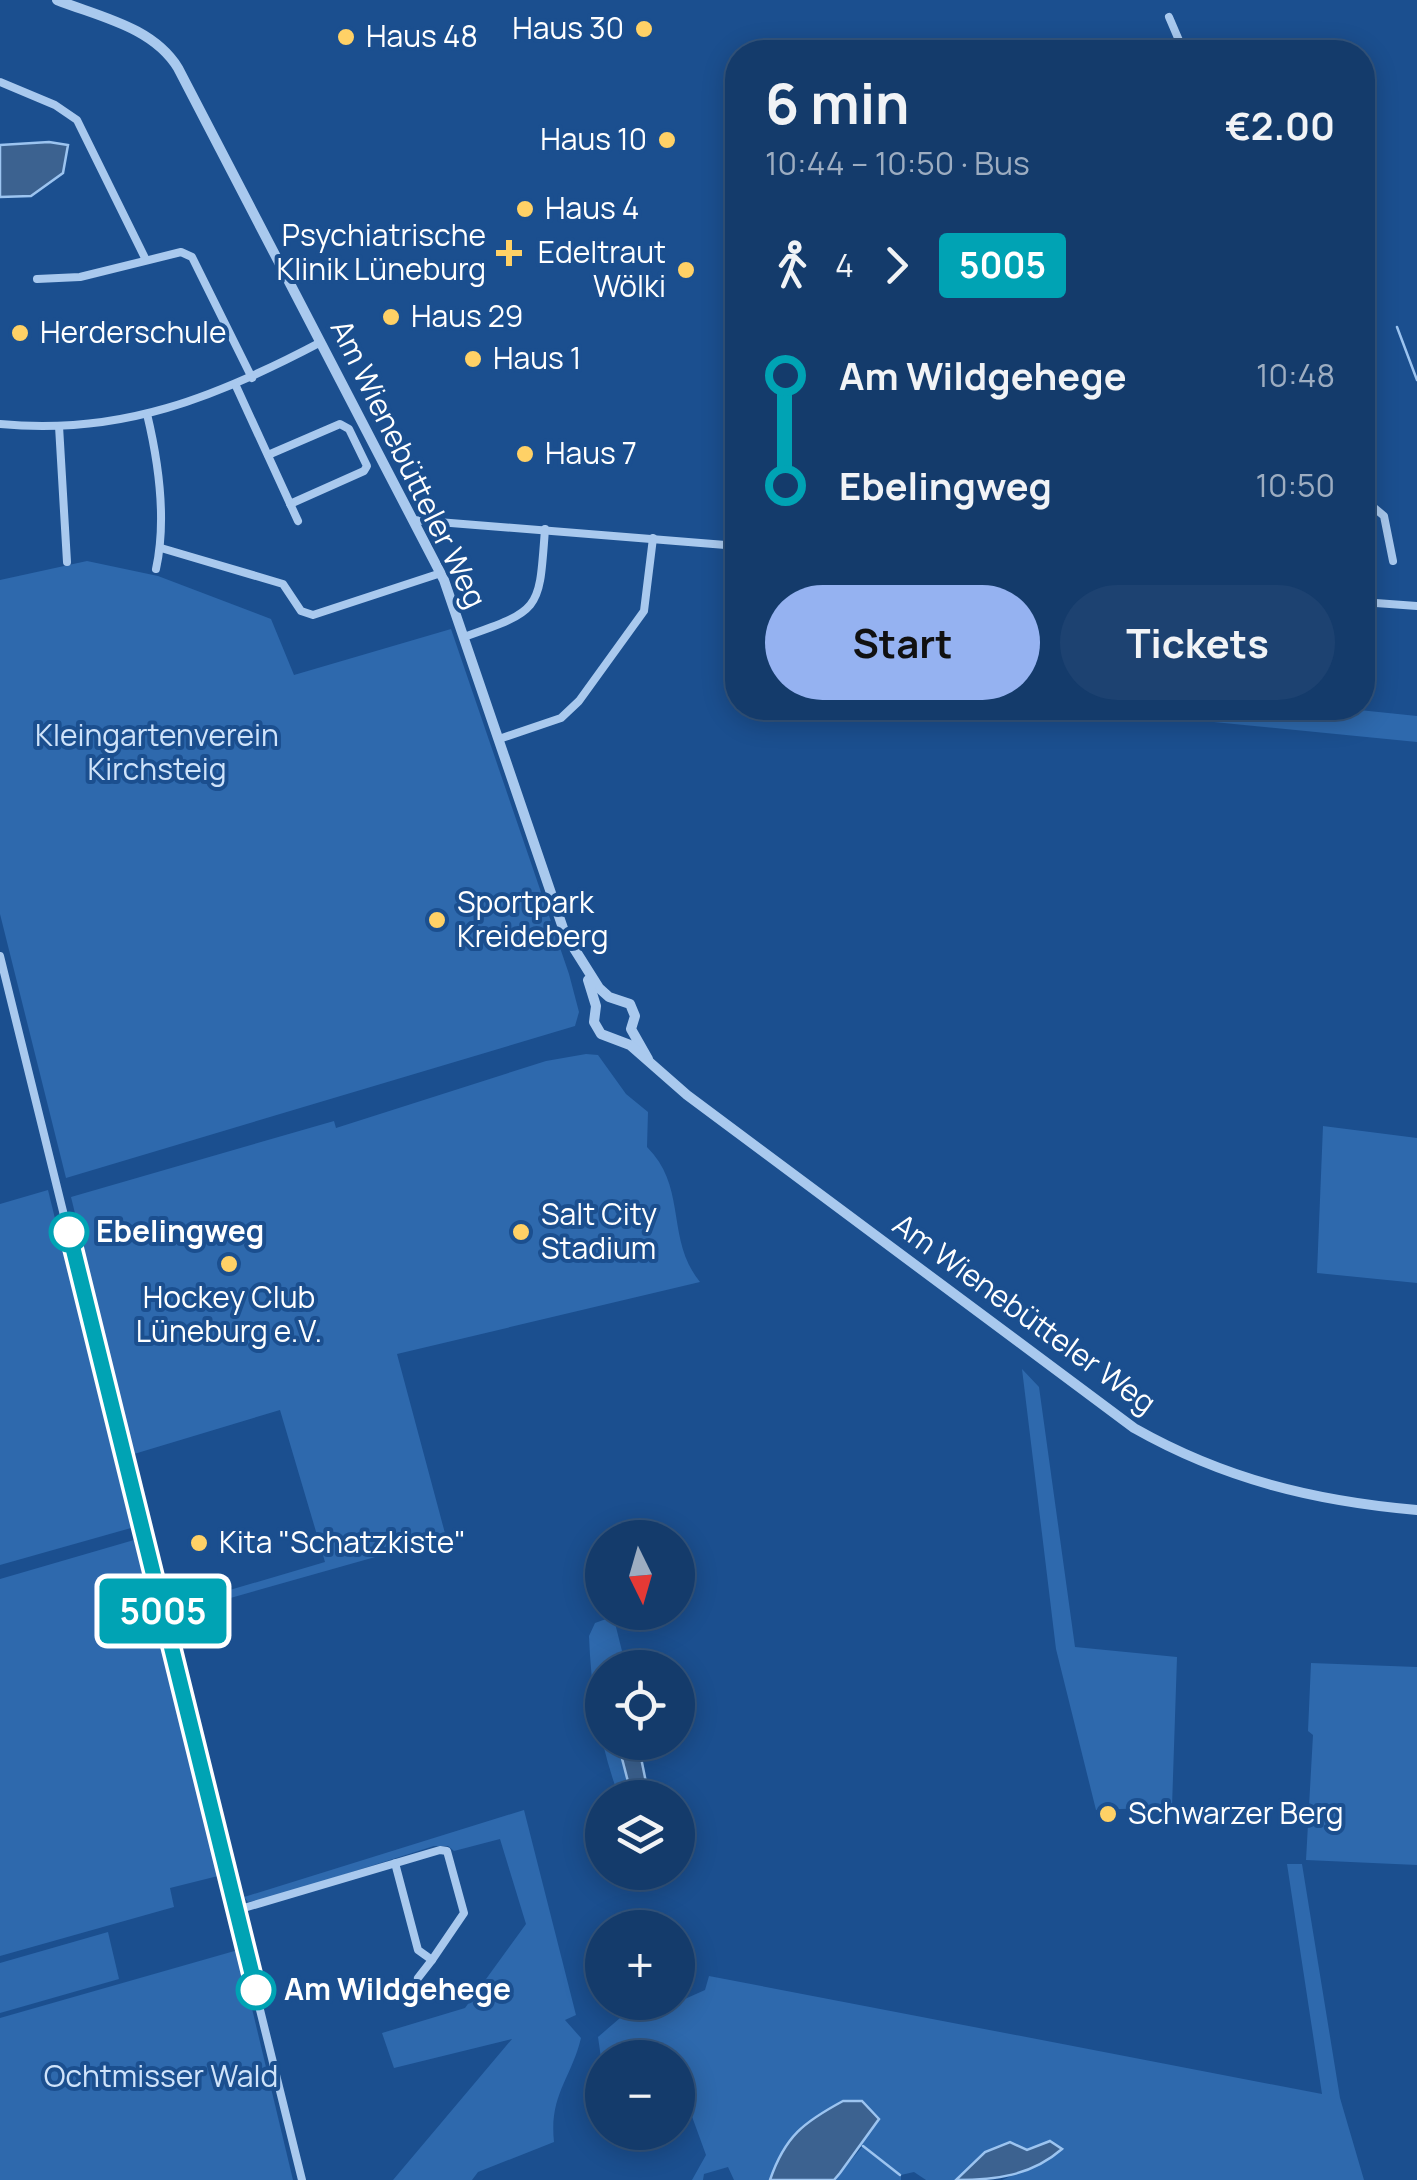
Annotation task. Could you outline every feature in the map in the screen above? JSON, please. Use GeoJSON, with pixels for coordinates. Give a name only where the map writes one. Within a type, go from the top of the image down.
{"type":"FeatureCollection","features":[{"type":"Feature","properties":{"kind":"street","name":"Am Wienebütteler Weg"},"geometry":{"type":"LineString","coordinates":[[58,0],[145,35],[168,54],[321,342],[441,573],[556,912],[584,970],[596,1006],[593,1019],[598,1030],[618,1038],[648,1059],[687,1095],[1134,1428],[1208,1466],[1280,1490],[1417,1510]]}},
{"type":"Feature","properties":{"kind":"street"},"geometry":{"type":"LineString","coordinates":[[1170,17],[1179,40]]}},
{"type":"Feature","properties":{"kind":"street"},"geometry":{"type":"LineString","coordinates":[[0,82],[55,105],[77,120],[145,258]]}},
{"type":"Feature","properties":{"kind":"street"},"geometry":{"type":"LineString","coordinates":[[37,278],[80,276],[181,252],[192,257],[252,378]]}},
{"type":"Feature","properties":{"kind":"street"},"geometry":{"type":"LineString","coordinates":[[0,424],[59,426],[147,414],[236,386],[321,342]]}},
{"type":"Feature","properties":{"kind":"street"},"geometry":{"type":"LineString","coordinates":[[236,386],[298,521]]}},
{"type":"Feature","properties":{"kind":"street"},"geometry":{"type":"LineString","coordinates":[[147,414],[159,482],[161,548],[156,570]]}},
{"type":"Feature","properties":{"kind":"street"},"geometry":{"type":"LineString","coordinates":[[268,455],[340,424],[349,429],[367,466],[364,471],[290,504]]}},
{"type":"Feature","properties":{"kind":"street"},"geometry":{"type":"LineString","coordinates":[[59,426],[68,562]]}},
{"type":"Feature","properties":{"kind":"street"},"geometry":{"type":"LineString","coordinates":[[1375,508],[1384,516],[1393,561]]}},
{"type":"Feature","properties":{"kind":"street"},"geometry":{"type":"LineString","coordinates":[[413,520],[725,545]]}},
{"type":"Feature","properties":{"kind":"street"},"geometry":{"type":"LineString","coordinates":[[464,636],[529,610],[539,592],[546,528]]}},
{"type":"Feature","properties":{"kind":"street"},"geometry":{"type":"LineString","coordinates":[[499,740],[561,718],[579,700],[644,611],[653,538]]}},
{"type":"Feature","properties":{"kind":"street"},"geometry":{"type":"LineString","coordinates":[[161,548],[278,581],[287,586],[301,611],[313,615],[441,573]]}},
{"type":"Feature","properties":{"kind":"street"},"geometry":{"type":"LineString","coordinates":[[1375,603],[1417,606]]}},
{"type":"Feature","properties":{"kind":"street"},"geometry":{"type":"LineString","coordinates":[[0,956],[302,2180]]}},
{"type":"Feature","properties":{"kind":"street","name":"Am Wienebütteler Weg"},"geometry":{"type":"LineString","coordinates":[[584,970],[609,997],[630,1004],[635,1016],[631,1029],[648,1059]]}},
{"type":"Feature","properties":{"kind":"street"},"geometry":{"type":"LineString","coordinates":[[596,1006],[609,997]]}},
{"type":"Feature","properties":{"kind":"street"},"geometry":{"type":"LineString","coordinates":[[618,1038],[631,1029]]}},
{"type":"Feature","properties":{"kind":"street"},"geometry":{"type":"LineString","coordinates":[[237,1910],[440,1850],[451,1854],[464,1913],[418,1978]]}},
{"type":"Feature","properties":{"kind":"street"},"geometry":{"type":"LineString","coordinates":[[395,1863],[418,1950],[432,1960]]}},
{"type":"Feature","properties":{"kind":"green space","name":"Kleingartenverein Kirchsteig"},"geometry":{"type":"Polygon","coordinates":[[[87,561],[158,576],[271,619],[294,675],[451,629],[569,974],[579,1012],[575,1026],[66,1178],[0,914],[0,580],[87,561]]]}},
{"type":"Feature","properties":{"kind":"green space"},"geometry":{"type":"Polygon","coordinates":[[[1375,712],[1417,716],[1417,742],[1194,720],[1375,720],[1375,712]]]}},
{"type":"Feature","properties":{"kind":"green space"},"geometry":{"type":"Polygon","coordinates":[[[598,1055],[626,1094],[648,1112],[647,1147],[668,1179],[683,1249],[700,1282],[397,1354],[446,1537],[174,1614],[172,1607],[325,1562],[280,1410],[134,1454],[71,1197],[334,1121],[336,1128],[546,1061],[598,1055]]]}},
{"type":"Feature","properties":{"kind":"green space"},"geometry":{"type":"Polygon","coordinates":[[[1323,1126],[1417,1138],[1417,1283],[1317,1273],[1323,1126]]]}},
{"type":"Feature","properties":{"kind":"green space"},"geometry":{"type":"Polygon","coordinates":[[[48,1190],[131,1528],[0,1565],[0,1204],[48,1190]]]}},
{"type":"Feature","properties":{"kind":"green space"},"geometry":{"type":"Polygon","coordinates":[[[1022,1369],[1039,1387],[1075,1647],[1177,1657],[1172,1807],[1096,1810],[1056,1649],[1022,1369]]]}},
{"type":"Feature","properties":{"kind":"green space"},"geometry":{"type":"Polygon","coordinates":[[[134,1540],[218,1876],[170,1888],[174,1907],[0,1956],[0,1579],[134,1540]]]}},
{"type":"Feature","properties":{"kind":"green space"},"geometry":{"type":"Polygon","coordinates":[[[592,1630],[617,1630],[622,1650],[590,1650],[592,1630]]]}},
{"type":"Feature","properties":{"kind":"green space"},"geometry":{"type":"Polygon","coordinates":[[[1311,1663],[1417,1667],[1417,1865],[1306,1860],[1313,1735],[1308,1731],[1311,1663]]]}},
{"type":"Feature","properties":{"kind":"green space"},"geometry":{"type":"Polygon","coordinates":[[[608,1760],[622,1760],[628,1780],[612,1777],[608,1760]]]}},
{"type":"Feature","properties":{"kind":"green space"},"geometry":{"type":"Polygon","coordinates":[[[524,1810],[576,2015],[565,2020],[581,2038],[558,2099],[554,2142],[478,2172],[472,2180],[393,2180],[512,2039],[394,2068],[382,2033],[465,2008],[526,1924],[500,1839],[454,1851],[448,1846],[434,1846],[270,1898],[248,1902],[244,1897],[524,1810]]]}},
{"type":"Feature","properties":{"kind":"green space"},"geometry":{"type":"Polygon","coordinates":[[[1287,1864],[1302,1864],[1340,2098],[1364,2180],[1002,2180],[1050,2159],[1061,2149],[1050,2141],[1027,2150],[1010,2142],[985,2152],[956,2180],[926,2180],[914,2172],[901,2175],[901,2180],[834,2180],[863,2146],[770,2180],[734,2180],[728,2167],[704,2174],[703,2180],[692,2180],[706,2155],[695,2125],[695,2040],[598,2037],[618,2020],[695,2020],[695,1994],[705,1990],[709,1976],[1322,2094],[1287,1864]]]}},
{"type":"Feature","properties":{"kind":"green space"},"geometry":{"type":"Polygon","coordinates":[[[108,1932],[119,1979],[0,2013],[0,1963],[108,1932]]]}},
{"type":"Feature","properties":{"kind":"green space","name":"Ochtmisser Wald"},"geometry":{"type":"Polygon","coordinates":[[[238,1950],[293,2180],[0,2180],[0,2018],[238,1950]]]}},
{"type":"Feature","properties":{"kind":"shaded area"},"geometry":{"type":"Polygon","coordinates":[[[0,145],[68,145],[63,173],[31,196],[0,197],[0,145]]]}},
{"type":"Feature","properties":{"kind":"shaded area"},"geometry":{"type":"Polygon","coordinates":[[[622,1760],[641,1760],[646,1780],[628,1780],[622,1760]]]}},
{"type":"Feature","properties":{"kind":"shaded area"},"geometry":{"type":"Polygon","coordinates":[[[843,2101],[862,2101],[879,2119],[834,2180],[770,2180],[789,2141],[817,2116],[843,2101]]]}},
{"type":"Feature","properties":{"kind":"shaded area"},"geometry":{"type":"Polygon","coordinates":[[[1050,2141],[1062,2149],[1025,2171],[956,2180],[985,2152],[1010,2142],[1027,2150],[1050,2141]]]}},
{"type":"Feature","properties":{"kind":"waterway"},"geometry":{"type":"LineString","coordinates":[[1397,327],[1417,380]]}},
{"type":"Feature","properties":{"kind":"waterway"},"geometry":{"type":"LineString","coordinates":[[863,2146],[900,2175]]}},
{"type":"Feature","properties":{"kind":"bus line","name":"5005"},"geometry":{"type":"LineString","coordinates":[[69,1232],[256,1990]]}},
{"type":"Feature","properties":{"kind":"place","name":"Haus 30"},"geometry":{"type":"Point","coordinates":[644,29]}},
{"type":"Feature","properties":{"kind":"place","name":"Haus 48"},"geometry":{"type":"Point","coordinates":[346,37]}},
{"type":"Feature","properties":{"kind":"place","name":"Haus 10"},"geometry":{"type":"Point","coordinates":[667,140]}},
{"type":"Feature","properties":{"kind":"place","name":"Haus 4"},"geometry":{"type":"Point","coordinates":[525,209]}},
{"type":"Feature","properties":{"kind":"place","name":"Psychiatrische Klinik Lüneburg"},"geometry":{"type":"Point","coordinates":[509,253]}},
{"type":"Feature","properties":{"kind":"place","name":"Edeltraut Wölki"},"geometry":{"type":"Point","coordinates":[686,270]}},
{"type":"Feature","properties":{"kind":"place","name":"Haus 29"},"geometry":{"type":"Point","coordinates":[391,317]}},
{"type":"Feature","properties":{"kind":"place","name":"Herderschule"},"geometry":{"type":"Point","coordinates":[20,333]}},
{"type":"Feature","properties":{"kind":"place","name":"Haus 1"},"geometry":{"type":"Point","coordinates":[473,359]}},
{"type":"Feature","properties":{"kind":"place","name":"Haus 7"},"geometry":{"type":"Point","coordinates":[525,454]}},
{"type":"Feature","properties":{"kind":"place","name":"Sportpark Kreideberg"},"geometry":{"type":"Point","coordinates":[437,920]}},
{"type":"Feature","properties":{"kind":"place","name":"Ebelingweg"},"geometry":{"type":"Point","coordinates":[69,1232]}},
{"type":"Feature","properties":{"kind":"place","name":"Salt City Stadium"},"geometry":{"type":"Point","coordinates":[521,1232]}},
{"type":"Feature","properties":{"kind":"place","name":"Hockey Club Lüneburg e.V."},"geometry":{"type":"Point","coordinates":[229,1264]}},
{"type":"Feature","properties":{"kind":"place","name":"Kita \"Schatzkiste\""},"geometry":{"type":"Point","coordinates":[199,1543]}},
{"type":"Feature","properties":{"kind":"place","name":"Schwarzer Berg"},"geometry":{"type":"Point","coordinates":[1108,1814]}},
{"type":"Feature","properties":{"kind":"place","name":"Am Wildgehege"},"geometry":{"type":"Point","coordinates":[256,1990]}}]}
